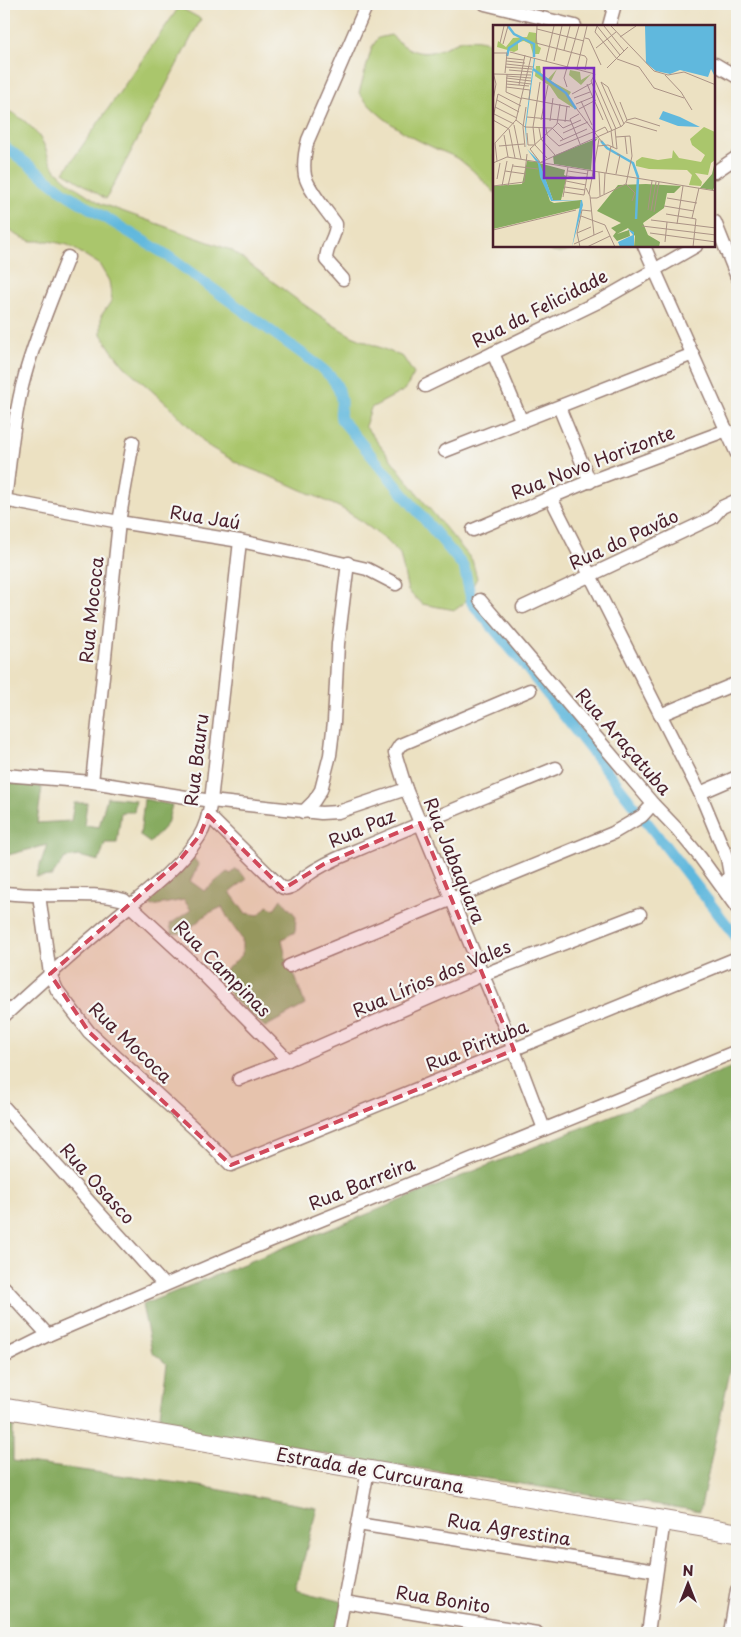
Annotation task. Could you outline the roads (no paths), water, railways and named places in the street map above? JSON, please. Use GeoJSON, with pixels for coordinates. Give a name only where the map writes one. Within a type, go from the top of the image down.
{"type":"FeatureCollection","features":[{"type":"Feature","properties":{"kind":"main road","name":"Estrada de Curcurana"},"geometry":{"type":"LineString","coordinates":[[4,1408],[737,1533]]}},
{"type":"Feature","properties":{"kind":"street"},"geometry":{"type":"LineString","coordinates":[[343,279],[326,260],[326,250],[334,235],[336,224],[305,176],[305,153],[308,140],[367,4]]}},
{"type":"Feature","properties":{"kind":"street"},"geometry":{"type":"LineString","coordinates":[[609,25],[615,4]]}},
{"type":"Feature","properties":{"kind":"street"},"geometry":{"type":"LineString","coordinates":[[493,5],[571,25]]}},
{"type":"Feature","properties":{"kind":"street"},"geometry":{"type":"LineString","coordinates":[[716,65],[737,77]]}},
{"type":"Feature","properties":{"kind":"street"},"geometry":{"type":"LineString","coordinates":[[716,171],[737,157]]}},
{"type":"Feature","properties":{"kind":"street"},"geometry":{"type":"LineString","coordinates":[[716,230],[737,277]]}},
{"type":"Feature","properties":{"kind":"street"},"geometry":{"type":"LineString","coordinates":[[645,248],[737,454]]}},
{"type":"Feature","properties":{"kind":"street","name":"Rua da Felicidade"},"geometry":{"type":"LineString","coordinates":[[425,386],[600,301],[692,248]]}},
{"type":"Feature","properties":{"kind":"street"},"geometry":{"type":"LineString","coordinates":[[4,503],[15,422],[24,376],[68,257]]}},
{"type":"Feature","properties":{"kind":"street"},"geometry":{"type":"LineString","coordinates":[[493,353],[522,422]]}},
{"type":"Feature","properties":{"kind":"street"},"geometry":{"type":"LineString","coordinates":[[445,451],[693,354]]}},
{"type":"Feature","properties":{"kind":"street"},"geometry":{"type":"LineString","coordinates":[[559,407],[590,482]]}},
{"type":"Feature","properties":{"kind":"street","name":"Rua Novo Horizonte"},"geometry":{"type":"LineString","coordinates":[[473,530],[590,482],[727,430]]}},
{"type":"Feature","properties":{"kind":"street","name":"Rua Mococa"},"geometry":{"type":"LineString","coordinates":[[92,782],[118,522],[133,442]]}},
{"type":"Feature","properties":{"kind":"street"},"geometry":{"type":"LineString","coordinates":[[551,498],[700,793],[734,873],[726,882],[728,895]]}},
{"type":"Feature","properties":{"kind":"street","name":"Rua do Pavão"},"geometry":{"type":"LineString","coordinates":[[523,607],[712,518],[722,507],[737,500]]}},
{"type":"Feature","properties":{"kind":"street","name":"Rua Jaú"},"geometry":{"type":"LineString","coordinates":[[4,503],[240,541],[367,569],[396,584]]}},
{"type":"Feature","properties":{"kind":"street","name":"Rua Bauru"},"geometry":{"type":"LineString","coordinates":[[4,1016],[162,878],[189,851],[200,835],[211,801],[240,541]]}},
{"type":"Feature","properties":{"kind":"street"},"geometry":{"type":"LineString","coordinates":[[304,812],[321,790],[330,756],[334,722],[338,644],[348,564]]}},
{"type":"Feature","properties":{"kind":"street","name":"Rua Araçatuba"},"geometry":{"type":"LineString","coordinates":[[480,600],[653,804],[676,828],[700,857],[737,908]]}},
{"type":"Feature","properties":{"kind":"street"},"geometry":{"type":"LineString","coordinates":[[660,715],[737,683]]}},
{"type":"Feature","properties":{"kind":"street","name":"Rua Jabaquara"},"geometry":{"type":"LineString","coordinates":[[530,690],[400,744],[395,753],[406,789],[514,1050],[544,1129]]}},
{"type":"Feature","properties":{"kind":"street","name":"Rua Paz"},"geometry":{"type":"LineString","coordinates":[[208,815],[284,888],[295,885],[324,864],[556,768]]}},
{"type":"Feature","properties":{"kind":"street"},"geometry":{"type":"LineString","coordinates":[[4,775],[92,782],[211,801],[321,813],[338,812],[406,789]]}},
{"type":"Feature","properties":{"kind":"street"},"geometry":{"type":"LineString","coordinates":[[700,793],[737,777]]}},
{"type":"Feature","properties":{"kind":"street"},"geometry":{"type":"LineString","coordinates":[[289,966],[613,833],[642,816],[653,804]]}},
{"type":"Feature","properties":{"kind":"street"},"geometry":{"type":"LineString","coordinates":[[4,893],[38,895],[75,894],[113,897],[124,900],[131,905]]}},
{"type":"Feature","properties":{"kind":"street","name":"Rua Mococa"},"geometry":{"type":"LineString","coordinates":[[38,895],[50,974],[57,990],[89,1032],[196,1130],[231,1165]]}},
{"type":"Feature","properties":{"kind":"street","name":"Rua Campinas"},"geometry":{"type":"LineString","coordinates":[[131,905],[192,962],[288,1060]]}},
{"type":"Feature","properties":{"kind":"street","name":"Rua Lírios dos Vales"},"geometry":{"type":"LineString","coordinates":[[239,1079],[288,1060],[482,975],[640,914]]}},
{"type":"Feature","properties":{"kind":"street","name":"Rua Pirituba"},"geometry":{"type":"LineString","coordinates":[[231,1165],[737,958]]}},
{"type":"Feature","properties":{"kind":"street","name":"Rua Barreira"},"geometry":{"type":"LineString","coordinates":[[4,1357],[48,1335],[252,1248],[737,1051]]}},
{"type":"Feature","properties":{"kind":"street","name":"Rua Osasco"},"geometry":{"type":"LineString","coordinates":[[4,1107],[164,1285]]}},
{"type":"Feature","properties":{"kind":"street"},"geometry":{"type":"LineString","coordinates":[[4,1287],[48,1335]]}},
{"type":"Feature","properties":{"kind":"street"},"geometry":{"type":"LineString","coordinates":[[338,1633],[368,1470]]}},
{"type":"Feature","properties":{"kind":"street"},"geometry":{"type":"LineString","coordinates":[[648,1633],[664,1520]]}},
{"type":"Feature","properties":{"kind":"street","name":"Rua Agrestina"},"geometry":{"type":"LineString","coordinates":[[358,1524],[656,1571]]}},
{"type":"Feature","properties":{"kind":"street"},"geometry":{"type":"LineString","coordinates":[[730,1633],[737,1590]]}},
{"type":"Feature","properties":{"kind":"street","name":"Rua Bonito"},"geometry":{"type":"LineString","coordinates":[[344,1602],[537,1633]]}},
{"type":"Feature","properties":{"kind":"waterway"},"geometry":{"type":"LineString","coordinates":[[4,146],[68,195],[165,254],[322,368],[331,377],[340,393],[341,419],[464,567],[472,603],[526,667],[737,938]]}}]}
